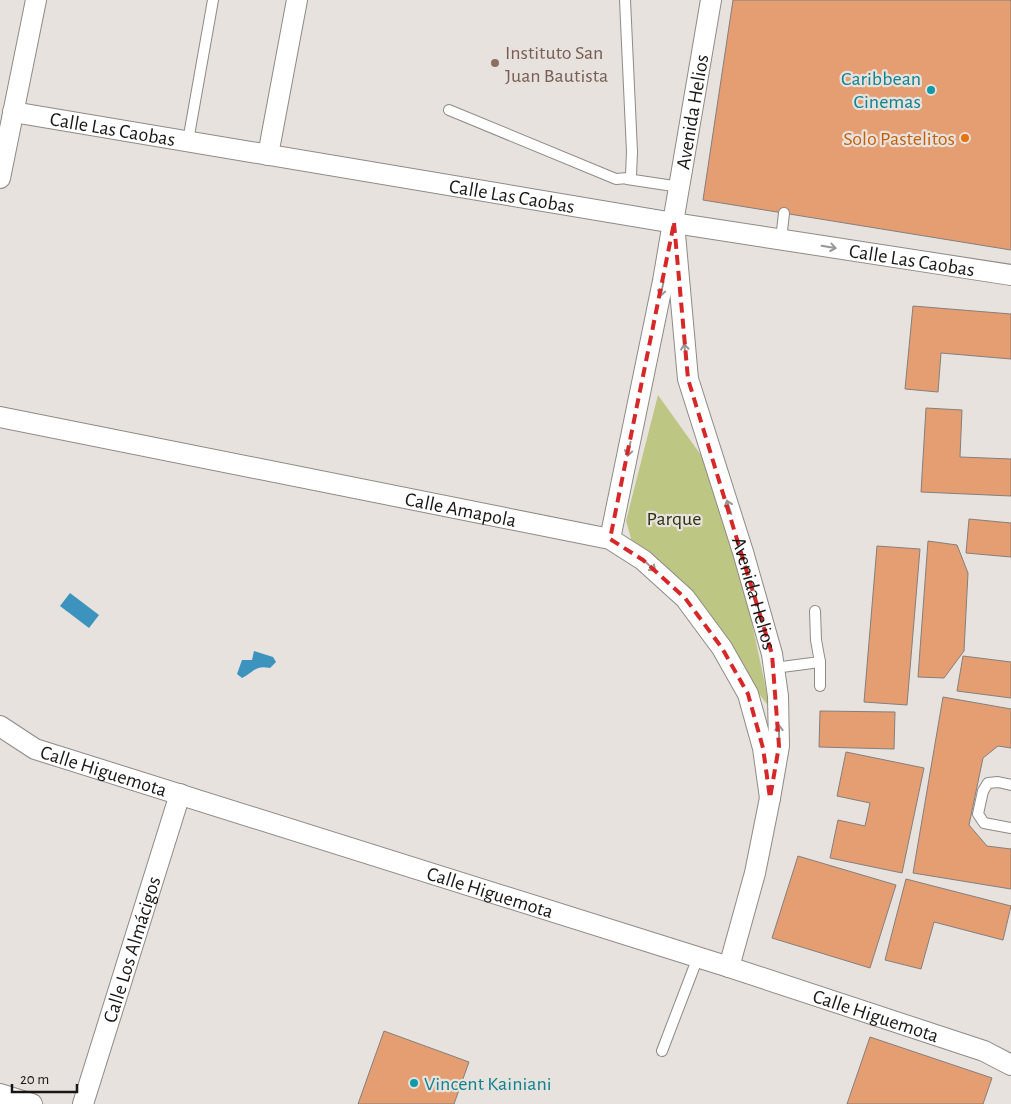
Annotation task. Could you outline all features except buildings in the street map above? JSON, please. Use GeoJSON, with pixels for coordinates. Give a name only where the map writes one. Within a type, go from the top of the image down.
{"type":"FeatureCollection","features":[{"type":"Feature","properties":{"kind":"street"},"geometry":{"type":"LineString","coordinates":[[0,178],[36,0]]}},
{"type":"Feature","properties":{"kind":"street"},"geometry":{"type":"LineString","coordinates":[[268,155],[298,0]]}},
{"type":"Feature","properties":{"kind":"street","name":"Avenida Helios"},"geometry":{"type":"LineString","coordinates":[[610,539],[674,223],[711,0]]}},
{"type":"Feature","properties":{"kind":"street","name":"Calle Las Caobas"},"geometry":{"type":"LineString","coordinates":[[13,112],[674,223],[1011,275]]}},
{"type":"Feature","properties":{"kind":"street","name":"Avenida Helios"},"geometry":{"type":"LineString","coordinates":[[674,223],[688,379],[743,552],[772,654],[778,696],[779,746],[770,798],[756,873],[729,967]]}},
{"type":"Feature","properties":{"kind":"street","name":"Calle Amapola"},"geometry":{"type":"LineString","coordinates":[[0,416],[610,539],[643,560],[685,598],[722,648],[748,694],[763,748],[770,798]]}},
{"type":"Feature","properties":{"kind":"street","name":"Calle Higuemota"},"geometry":{"type":"LineString","coordinates":[[0,726],[35,749],[729,967],[984,1051],[1011,1065]]}},
{"type":"Feature","properties":{"kind":"street"},"geometry":{"type":"LineString","coordinates":[[0,746],[35,749]]}},
{"type":"Feature","properties":{"kind":"street","name":"Calle Los Almácigos"},"geometry":{"type":"LineString","coordinates":[[83,1104],[180,794]]}},
{"type":"Feature","properties":{"kind":"street","name":"Calle Higuemota"},"geometry":{"type":"LineString","coordinates":[[984,1051],[1011,1052]]}},
{"type":"Feature","properties":{"kind":"lane"},"geometry":{"type":"LineString","coordinates":[[188,141],[213,0]]}},
{"type":"Feature","properties":{"kind":"lane"},"geometry":{"type":"LineString","coordinates":[[625,0],[632,152],[631,175],[627,179]]}},
{"type":"Feature","properties":{"kind":"lane"},"geometry":{"type":"LineString","coordinates":[[449,110],[616,179],[680,187]]}},
{"type":"Feature","properties":{"kind":"lane"},"geometry":{"type":"LineString","coordinates":[[781,240],[784,213]]}},
{"type":"Feature","properties":{"kind":"lane"},"geometry":{"type":"LineString","coordinates":[[815,611],[816,640],[820,662],[820,686]]}},
{"type":"Feature","properties":{"kind":"lane"},"geometry":{"type":"LineString","coordinates":[[774,668],[820,662]]}},
{"type":"Feature","properties":{"kind":"lane"},"geometry":{"type":"LineString","coordinates":[[1011,785],[998,782],[988,783],[983,791],[978,814],[984,823],[1011,828]]}},
{"type":"Feature","properties":{"kind":"lane"},"geometry":{"type":"LineString","coordinates":[[662,1052],[698,957]]}},
{"type":"Feature","properties":{"kind":"highlighted area"},"geometry":{"type":"Polygon","coordinates":[[[674,223],[688,379],[772,654],[779,746],[770,798],[763,748],[748,694],[722,648],[685,598],[643,560],[610,539],[674,223]]]}},
{"type":"Feature","properties":{"kind":"green space","name":"Parque"},"geometry":{"type":"Polygon","coordinates":[[[658,395],[703,458],[746,595],[770,708],[632,542],[626,521],[658,395]]]}},
{"type":"Feature","properties":{"kind":"water"},"geometry":{"type":"Polygon","coordinates":[[[70,593],[99,615],[89,628],[60,606],[70,593]]]}},
{"type":"Feature","properties":{"kind":"water"},"geometry":{"type":"Polygon","coordinates":[[[254,651],[273,657],[276,662],[270,668],[258,668],[242,678],[237,674],[242,660],[252,660],[254,651]]]}},
{"type":"Feature","properties":{"kind":"place","name":"Instituto San Juan Bautista"},"geometry":{"type":"Point","coordinates":[495,63]}},
{"type":"Feature","properties":{"kind":"place","name":"Caribbean Cinemas"},"geometry":{"type":"Point","coordinates":[931,90]}},
{"type":"Feature","properties":{"kind":"place","name":"Solo Pastelitos"},"geometry":{"type":"Point","coordinates":[965,138]}},
{"type":"Feature","properties":{"kind":"place","name":"Vincent Kainiani"},"geometry":{"type":"Point","coordinates":[414,1083]}}]}
